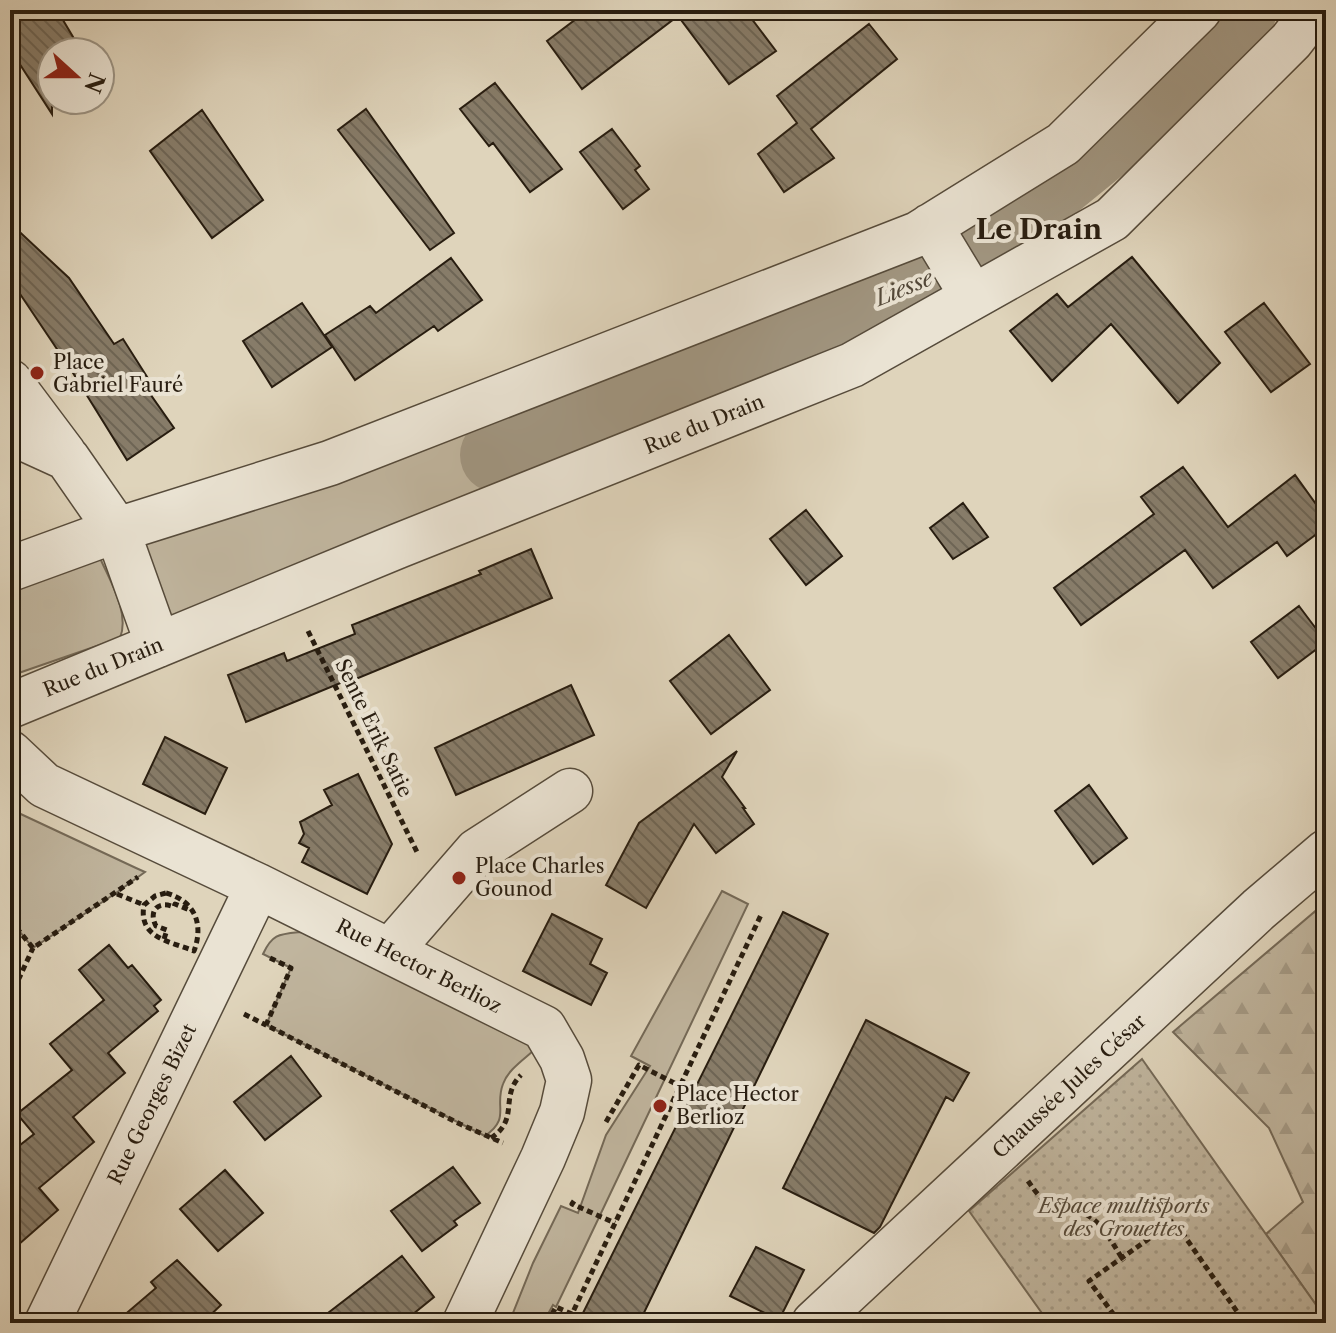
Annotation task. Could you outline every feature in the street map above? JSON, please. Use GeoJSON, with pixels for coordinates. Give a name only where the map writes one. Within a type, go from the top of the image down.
{"type":"FeatureCollection","features":[{"type":"Feature","properties":{"kind":"street"},"geometry":{"type":"LineString","coordinates":[[10,569],[117,530],[330,463],[918,234],[1063,144],[1199,10]]}},
{"type":"Feature","properties":{"kind":"street","name":"Rue du Drain"},"geometry":{"type":"LineString","coordinates":[[10,706],[412,540],[852,365],[1112,219],[1291,41],[1315,10]]}},
{"type":"Feature","properties":{"kind":"street"},"geometry":{"type":"LineString","coordinates":[[930,226],[973,297]]}},
{"type":"Feature","properties":{"kind":"street"},"geometry":{"type":"LineString","coordinates":[[10,382],[117,530],[158,645]]}},
{"type":"Feature","properties":{"kind":"street"},"geometry":{"type":"LineString","coordinates":[[10,432],[67,458]]}},
{"type":"Feature","properties":{"kind":"street","name":"Rue Hector Berlioz"},"geometry":{"type":"LineString","coordinates":[[10,753],[44,785],[258,886],[544,1028],[562,1059],[569,1080],[562,1112],[465,1323]]}},
{"type":"Feature","properties":{"kind":"street"},"geometry":{"type":"LineString","coordinates":[[390,951],[477,851],[570,791]]}},
{"type":"Feature","properties":{"kind":"street","name":"Chaussée Jules César"},"geometry":{"type":"LineString","coordinates":[[814,1323],[1259,909],[1326,852]]}},
{"type":"Feature","properties":{"kind":"street","name":"Rue Georges Bizet"},"geometry":{"type":"LineString","coordinates":[[47,1323],[258,886]]}},
{"type":"Feature","properties":{"kind":"path","name":"Sente Erik Satie"},"geometry":{"type":"LineString","coordinates":[[307,628],[419,856]]}},
{"type":"Feature","properties":{"kind":"path"},"geometry":{"type":"LineString","coordinates":[[10,998],[33,948],[145,872]]}},
{"type":"Feature","properties":{"kind":"path"},"geometry":{"type":"LineString","coordinates":[[116,893],[144,905]]}},
{"type":"Feature","properties":{"kind":"path"},"geometry":{"type":"LineString","coordinates":[[178,897],[166,893],[155,896],[144,905],[146,928],[164,939],[167,930],[156,926],[154,910],[158,906],[167,904],[174,907],[175,904],[192,911]]}},
{"type":"Feature","properties":{"kind":"path"},"geometry":{"type":"LineString","coordinates":[[547,1323],[556,1307],[572,1314],[761,915]]}},
{"type":"Feature","properties":{"kind":"path"},"geometry":{"type":"LineString","coordinates":[[10,920],[33,948]]}},
{"type":"Feature","properties":{"kind":"path"},"geometry":{"type":"LineString","coordinates":[[266,1025],[291,968],[283,964]]}},
{"type":"Feature","properties":{"kind":"path"},"geometry":{"type":"LineString","coordinates":[[256,1020],[490,1138],[501,1131],[506,1122],[509,1094],[515,1080],[529,1069]]}},
{"type":"Feature","properties":{"kind":"path"},"geometry":{"type":"LineString","coordinates":[[618,1103],[639,1065],[680,1086]]}},
{"type":"Feature","properties":{"kind":"path"},"geometry":{"type":"LineString","coordinates":[[1000,1150],[1042,1199],[1092,1217],[1123,1260]]}},
{"type":"Feature","properties":{"kind":"path"},"geometry":{"type":"LineString","coordinates":[[574,1201],[572,1204],[615,1223]]}},
{"type":"Feature","properties":{"kind":"path"},"geometry":{"type":"LineString","coordinates":[[1120,1323],[1089,1281],[1123,1260],[1174,1221],[1245,1323]]}},
{"type":"Feature","properties":{"kind":"green space"},"geometry":{"type":"Polygon","coordinates":[[[496,420],[515,477],[177,620],[166,614],[144,540],[496,420]]]}},
{"type":"Feature","properties":{"kind":"green space"},"geometry":{"type":"Polygon","coordinates":[[[100,558],[121,608],[120,638],[10,676],[10,591],[100,558]]]}},
{"type":"Feature","properties":{"kind":"green space"},"geometry":{"type":"Polygon","coordinates":[[[10,809],[145,872],[33,948],[10,920],[10,809]]]}},
{"type":"Feature","properties":{"kind":"green space"},"geometry":{"type":"Polygon","coordinates":[[[722,891],[748,904],[556,1307],[553,1305],[543,1323],[509,1323],[533,1263],[561,1206],[578,1213],[606,1135],[650,1066],[631,1056],[722,891]]]}},
{"type":"Feature","properties":{"kind":"green space"},"geometry":{"type":"Polygon","coordinates":[[[1326,902],[1326,1319],[1266,1234],[1303,1202],[1269,1128],[1173,1032],[1326,902]]]}},
{"type":"Feature","properties":{"kind":"green space"},"geometry":{"type":"Polygon","coordinates":[[[308,933],[527,1041],[533,1051],[505,1079],[500,1118],[493,1130],[485,1136],[266,1025],[291,968],[263,954],[277,936],[308,933]]]}},
{"type":"Feature","properties":{"kind":"green space","name":"Espace multisports des Grouettes"},"geometry":{"type":"Polygon","coordinates":[[[1142,1059],[1326,1323],[1049,1323],[969,1211],[1142,1059]]]}},
{"type":"Feature","properties":{"kind":"building"},"geometry":{"type":"Polygon","coordinates":[[[32,10],[57,10],[72,36],[36,36],[36,89],[10,49],[10,24],[32,10]]]}},
{"type":"Feature","properties":{"kind":"building"},"geometry":{"type":"Polygon","coordinates":[[[588,10],[745,10],[776,51],[729,84],[678,16],[582,89],[547,41],[588,10]]]}},
{"type":"Feature","properties":{"kind":"building"},"geometry":{"type":"Polygon","coordinates":[[[869,24],[897,59],[811,129],[834,158],[784,192],[758,154],[797,123],[777,96],[869,24]]]}},
{"type":"Feature","properties":{"kind":"building"},"geometry":{"type":"Polygon","coordinates":[[[495,83],[562,169],[530,192],[493,143],[489,146],[460,109],[495,83]]]}},
{"type":"Feature","properties":{"kind":"building"},"geometry":{"type":"Polygon","coordinates":[[[366,109],[454,233],[430,250],[338,130],[366,109]]]}},
{"type":"Feature","properties":{"kind":"building"},"geometry":{"type":"Polygon","coordinates":[[[202,110],[263,200],[212,238],[150,151],[202,110]]]}},
{"type":"Feature","properties":{"kind":"building"},"geometry":{"type":"Polygon","coordinates":[[[612,129],[640,166],[635,170],[649,189],[623,209],[580,152],[612,129]]]}},
{"type":"Feature","properties":{"kind":"building"},"geometry":{"type":"Polygon","coordinates":[[[10,223],[69,278],[114,344],[123,339],[151,383],[146,388],[174,428],[127,460],[10,279],[10,223]]]}},
{"type":"Feature","properties":{"kind":"building"},"geometry":{"type":"Polygon","coordinates":[[[1132,257],[1220,363],[1178,403],[1111,324],[1052,381],[1010,331],[1057,294],[1068,307],[1132,257]]]}},
{"type":"Feature","properties":{"kind":"building"},"geometry":{"type":"Polygon","coordinates":[[[451,258],[482,300],[438,331],[434,326],[355,380],[325,335],[370,306],[376,313],[451,258]]]}},
{"type":"Feature","properties":{"kind":"building"},"geometry":{"type":"Polygon","coordinates":[[[302,303],[332,347],[272,387],[243,341],[302,303]]]}},
{"type":"Feature","properties":{"kind":"building"},"geometry":{"type":"Polygon","coordinates":[[[1264,303],[1310,364],[1271,392],[1225,332],[1264,303]]]}},
{"type":"Feature","properties":{"kind":"building"},"geometry":{"type":"Polygon","coordinates":[[[1183,467],[1228,527],[1295,475],[1326,518],[1326,527],[1287,556],[1277,542],[1213,588],[1185,550],[1081,625],[1054,588],[1154,514],[1141,497],[1183,467]]]}},
{"type":"Feature","properties":{"kind":"building"},"geometry":{"type":"Polygon","coordinates":[[[963,503],[988,537],[953,559],[930,528],[963,503]]]}},
{"type":"Feature","properties":{"kind":"building"},"geometry":{"type":"Polygon","coordinates":[[[806,510],[842,556],[806,585],[770,539],[806,510]]]}},
{"type":"Feature","properties":{"kind":"building"},"geometry":{"type":"Polygon","coordinates":[[[531,549],[552,598],[246,722],[228,675],[284,653],[287,661],[355,634],[352,625],[481,574],[479,571],[531,549]]]}},
{"type":"Feature","properties":{"kind":"building"},"geometry":{"type":"Polygon","coordinates":[[[1299,606],[1326,642],[1278,678],[1251,642],[1299,606]]]}},
{"type":"Feature","properties":{"kind":"building"},"geometry":{"type":"Polygon","coordinates":[[[729,635],[770,690],[711,734],[670,681],[729,635]]]}},
{"type":"Feature","properties":{"kind":"building"},"geometry":{"type":"Polygon","coordinates":[[[571,685],[594,735],[456,795],[435,748],[571,685]]]}},
{"type":"Feature","properties":{"kind":"building"},"geometry":{"type":"Polygon","coordinates":[[[165,737],[227,768],[205,814],[143,784],[165,737]]]}},
{"type":"Feature","properties":{"kind":"building"},"geometry":{"type":"Polygon","coordinates":[[[737,751],[722,777],[754,824],[716,853],[694,824],[646,908],[606,885],[639,823],[737,751]]]}},
{"type":"Feature","properties":{"kind":"building"},"geometry":{"type":"Polygon","coordinates":[[[358,774],[392,844],[367,894],[302,862],[309,848],[299,843],[304,834],[300,822],[332,805],[324,790],[358,774]]]}},
{"type":"Feature","properties":{"kind":"building"},"geometry":{"type":"Polygon","coordinates":[[[1089,785],[1127,838],[1093,864],[1055,811],[1089,785]]]}},
{"type":"Feature","properties":{"kind":"building"},"geometry":{"type":"Polygon","coordinates":[[[783,912],[828,934],[639,1323],[578,1323],[783,912]]]}},
{"type":"Feature","properties":{"kind":"building"},"geometry":{"type":"Polygon","coordinates":[[[552,914],[602,939],[590,964],[607,973],[591,1005],[523,971],[552,914]]]}},
{"type":"Feature","properties":{"kind":"building"},"geometry":{"type":"Polygon","coordinates":[[[109,945],[128,968],[132,965],[161,1000],[154,1006],[158,1011],[108,1053],[125,1073],[73,1117],[94,1142],[39,1188],[58,1210],[10,1252],[10,1153],[34,1134],[17,1114],[72,1070],[50,1044],[104,1000],[79,970],[109,945]]]}},
{"type":"Feature","properties":{"kind":"building"},"geometry":{"type":"Polygon","coordinates":[[[866,1020],[969,1073],[953,1101],[946,1097],[880,1227],[874,1233],[783,1188],[866,1020]]]}},
{"type":"Feature","properties":{"kind":"building"},"geometry":{"type":"Polygon","coordinates":[[[291,1056],[321,1096],[265,1140],[234,1102],[291,1056]]]}},
{"type":"Feature","properties":{"kind":"building"},"geometry":{"type":"Polygon","coordinates":[[[453,1167],[480,1203],[454,1221],[457,1225],[422,1251],[391,1211],[453,1167]]]}},
{"type":"Feature","properties":{"kind":"building"},"geometry":{"type":"Polygon","coordinates":[[[225,1170],[263,1213],[218,1251],[180,1209],[225,1170]]]}},
{"type":"Feature","properties":{"kind":"building"},"geometry":{"type":"Polygon","coordinates":[[[756,1247],[804,1270],[779,1320],[730,1296],[756,1247]]]}},
{"type":"Feature","properties":{"kind":"building"},"geometry":{"type":"Polygon","coordinates":[[[402,1256],[434,1297],[402,1323],[315,1323],[402,1256]]]}},
{"type":"Feature","properties":{"kind":"building"},"geometry":{"type":"Polygon","coordinates":[[[177,1260],[221,1305],[202,1323],[115,1323],[156,1288],[151,1282],[177,1260]]]}},
{"type":"Feature","properties":{"kind":"waterway","name":"Liesse"},"geometry":{"type":"LineString","coordinates":[[498,455],[945,271],[1102,143],[1239,10]]}},
{"type":"Feature","properties":{"kind":"place","name":"Place Gabriel Fauré"},"geometry":{"type":"Point","coordinates":[37,373]}},
{"type":"Feature","properties":{"kind":"place","name":"Place Charles Gounod"},"geometry":{"type":"Point","coordinates":[459,878]}},
{"type":"Feature","properties":{"kind":"place","name":"Place Hector Berlioz"},"geometry":{"type":"Point","coordinates":[660,1106]}},
{"type":"Feature","properties":{"kind":"district","name":"Le Drain"},"geometry":{"type":"Point","coordinates":[1039,229]}}]}
